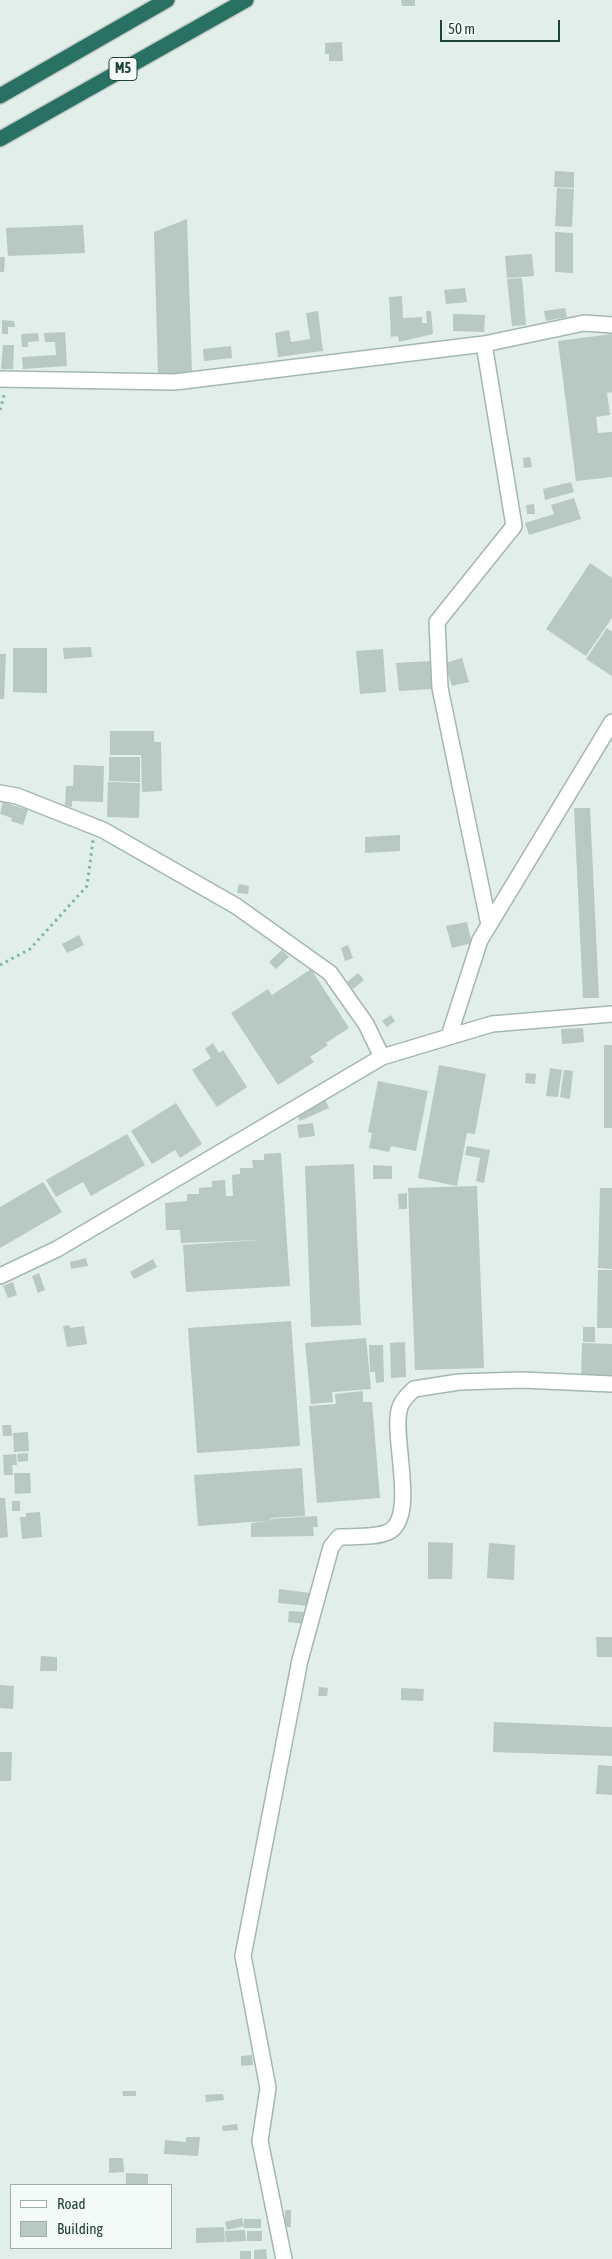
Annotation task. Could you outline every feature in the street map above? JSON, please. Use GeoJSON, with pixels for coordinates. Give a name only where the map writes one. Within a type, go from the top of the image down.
{"type":"FeatureCollection","features":[{"type":"Feature","properties":{"kind":"highway","name":"M5"},"geometry":{"type":"LineString","coordinates":[[0,96],[167,0]]}},
{"type":"Feature","properties":{"kind":"highway","name":"M5"},"geometry":{"type":"LineString","coordinates":[[0,139],[246,0]]}},
{"type":"Feature","properties":{"kind":"street"},"geometry":{"type":"LineString","coordinates":[[0,379],[175,382],[484,344],[584,323],[612,325]]}},
{"type":"Feature","properties":{"kind":"street"},"geometry":{"type":"LineString","coordinates":[[484,344],[514,526],[437,622],[440,688],[489,925]]}},
{"type":"Feature","properties":{"kind":"street"},"geometry":{"type":"LineString","coordinates":[[449,1036],[480,940],[612,722]]}},
{"type":"Feature","properties":{"kind":"street"},"geometry":{"type":"LineString","coordinates":[[0,793],[17,796],[95,827],[236,906],[330,973],[366,1024],[382,1057]]}},
{"type":"Feature","properties":{"kind":"street"},"geometry":{"type":"LineString","coordinates":[[0,1276],[57,1249],[382,1057],[492,1024],[612,1014]]}},
{"type":"Feature","properties":{"kind":"street"},"geometry":{"type":"LineString","coordinates":[[284,2259],[260,2141],[268,2088],[243,1956],[300,1660],[331,1547],[339,1538],[380,1534],[390,1531],[397,1523],[402,1499],[400,1407],[414,1389],[459,1382],[522,1380],[612,1384]]}},
{"type":"Feature","properties":{"kind":"path"},"geometry":{"type":"LineString","coordinates":[[0,965],[30,948],[87,886],[95,827]]}},
{"type":"Feature","properties":{"kind":"building"},"geometry":{"type":"Polygon","coordinates":[[[401,0],[415,0],[415,6],[402,6],[401,0]]]}},
{"type":"Feature","properties":{"kind":"building"},"geometry":{"type":"Polygon","coordinates":[[[342,42],[343,61],[329,61],[329,54],[325,54],[325,43],[342,42]]]}},
{"type":"Feature","properties":{"kind":"building"},"geometry":{"type":"Polygon","coordinates":[[[555,171],[574,172],[574,188],[554,187],[555,171]]]}},
{"type":"Feature","properties":{"kind":"building"},"geometry":{"type":"Polygon","coordinates":[[[557,188],[574,189],[572,227],[555,226],[557,188]]]}},
{"type":"Feature","properties":{"kind":"building"},"geometry":{"type":"Polygon","coordinates":[[[187,219],[192,373],[158,374],[154,232],[187,219]]]}},
{"type":"Feature","properties":{"kind":"building"},"geometry":{"type":"Polygon","coordinates":[[[83,225],[85,253],[8,256],[6,228],[83,225]]]}},
{"type":"Feature","properties":{"kind":"building"},"geometry":{"type":"Polygon","coordinates":[[[555,232],[573,233],[573,273],[555,272],[555,232]]]}},
{"type":"Feature","properties":{"kind":"building"},"geometry":{"type":"Polygon","coordinates":[[[532,254],[534,276],[507,278],[505,256],[532,254]]]}},
{"type":"Feature","properties":{"kind":"building"},"geometry":{"type":"Polygon","coordinates":[[[0,257],[5,257],[4,272],[0,272],[0,257]]]}},
{"type":"Feature","properties":{"kind":"building"},"geometry":{"type":"Polygon","coordinates":[[[522,278],[526,325],[512,326],[507,279],[522,278]]]}},
{"type":"Feature","properties":{"kind":"building"},"geometry":{"type":"Polygon","coordinates":[[[465,288],[467,302],[446,304],[444,290],[465,288]]]}},
{"type":"Feature","properties":{"kind":"building"},"geometry":{"type":"Polygon","coordinates":[[[402,296],[403,318],[422,317],[422,323],[427,323],[426,311],[431,311],[433,334],[399,342],[398,336],[391,337],[389,297],[402,296]]]}},
{"type":"Feature","properties":{"kind":"building"},"geometry":{"type":"Polygon","coordinates":[[[565,308],[567,317],[546,321],[544,311],[565,308]]]}},
{"type":"Feature","properties":{"kind":"building"},"geometry":{"type":"Polygon","coordinates":[[[318,311],[323,351],[278,357],[275,333],[289,330],[291,342],[310,339],[306,313],[318,311]]]}},
{"type":"Feature","properties":{"kind":"building"},"geometry":{"type":"Polygon","coordinates":[[[453,314],[485,315],[484,332],[453,331],[453,314]]]}},
{"type":"Feature","properties":{"kind":"building"},"geometry":{"type":"Polygon","coordinates":[[[2,320],[14,321],[15,327],[8,327],[8,334],[2,334],[2,320]]]}},
{"type":"Feature","properties":{"kind":"building"},"geometry":{"type":"Polygon","coordinates":[[[65,332],[67,366],[23,369],[22,357],[56,355],[55,342],[45,342],[44,333],[65,332]]]}},
{"type":"Feature","properties":{"kind":"building"},"geometry":{"type":"Polygon","coordinates":[[[38,333],[39,341],[28,342],[28,347],[22,347],[21,334],[38,333]]]}},
{"type":"Feature","properties":{"kind":"building"},"geometry":{"type":"Polygon","coordinates":[[[612,334],[612,392],[607,393],[610,415],[596,417],[598,433],[612,432],[612,477],[576,481],[558,341],[612,334]]]}},
{"type":"Feature","properties":{"kind":"building"},"geometry":{"type":"Polygon","coordinates":[[[3,345],[14,345],[13,369],[1,369],[3,345]]]}},
{"type":"Feature","properties":{"kind":"building"},"geometry":{"type":"Polygon","coordinates":[[[231,346],[232,358],[204,361],[203,349],[231,346]]]}},
{"type":"Feature","properties":{"kind":"building"},"geometry":{"type":"Polygon","coordinates":[[[530,457],[532,467],[524,468],[523,458],[530,457]]]}},
{"type":"Feature","properties":{"kind":"building"},"geometry":{"type":"Polygon","coordinates":[[[571,482],[574,492],[545,500],[543,489],[571,482]]]}},
{"type":"Feature","properties":{"kind":"building"},"geometry":{"type":"Polygon","coordinates":[[[574,498],[581,519],[529,535],[525,523],[554,514],[551,505],[574,498]]]}},
{"type":"Feature","properties":{"kind":"building"},"geometry":{"type":"Polygon","coordinates":[[[534,504],[535,514],[527,514],[526,505],[534,504]]]}},
{"type":"Feature","properties":{"kind":"building"},"geometry":{"type":"Polygon","coordinates":[[[590,563],[612,578],[612,618],[586,656],[546,629],[590,563]]]}},
{"type":"Feature","properties":{"kind":"building"},"geometry":{"type":"Polygon","coordinates":[[[607,628],[612,632],[612,676],[586,659],[607,628]]]}},
{"type":"Feature","properties":{"kind":"building"},"geometry":{"type":"Polygon","coordinates":[[[91,647],[92,657],[64,659],[63,648],[91,647]]]}},
{"type":"Feature","properties":{"kind":"building"},"geometry":{"type":"Polygon","coordinates":[[[13,648],[47,648],[47,693],[13,692],[13,648]]]}},
{"type":"Feature","properties":{"kind":"building"},"geometry":{"type":"Polygon","coordinates":[[[383,649],[386,692],[360,694],[356,651],[383,649]]]}},
{"type":"Feature","properties":{"kind":"building"},"geometry":{"type":"Polygon","coordinates":[[[0,654],[6,654],[4,699],[0,699],[0,654]]]}},
{"type":"Feature","properties":{"kind":"building"},"geometry":{"type":"Polygon","coordinates":[[[462,658],[469,682],[452,686],[445,663],[462,658]]]}},
{"type":"Feature","properties":{"kind":"building"},"geometry":{"type":"Polygon","coordinates":[[[430,661],[432,689],[399,691],[396,663],[430,661]]]}},
{"type":"Feature","properties":{"kind":"building"},"geometry":{"type":"Polygon","coordinates":[[[110,731],[154,731],[154,742],[161,742],[162,791],[142,792],[141,755],[110,755],[110,731]]]}},
{"type":"Feature","properties":{"kind":"building"},"geometry":{"type":"Polygon","coordinates":[[[109,757],[140,757],[140,782],[109,781],[109,757]]]}},
{"type":"Feature","properties":{"kind":"building"},"geometry":{"type":"Polygon","coordinates":[[[74,765],[104,766],[103,802],[72,801],[72,807],[65,806],[66,786],[73,786],[74,765]]]}},
{"type":"Feature","properties":{"kind":"building"},"geometry":{"type":"Polygon","coordinates":[[[108,782],[140,783],[139,818],[107,817],[108,782]]]}},
{"type":"Feature","properties":{"kind":"building"},"geometry":{"type":"Polygon","coordinates":[[[3,802],[28,810],[23,825],[11,821],[12,818],[0,814],[3,802]]]}},
{"type":"Feature","properties":{"kind":"building"},"geometry":{"type":"Polygon","coordinates":[[[574,808],[590,808],[599,998],[583,998],[574,808]]]}},
{"type":"Feature","properties":{"kind":"building"},"geometry":{"type":"Polygon","coordinates":[[[400,835],[400,851],[365,853],[365,837],[400,835]]]}},
{"type":"Feature","properties":{"kind":"building"},"geometry":{"type":"Polygon","coordinates":[[[239,884],[249,886],[248,894],[237,893],[239,884]]]}},
{"type":"Feature","properties":{"kind":"building"},"geometry":{"type":"Polygon","coordinates":[[[467,922],[472,943],[452,948],[446,926],[467,922]]]}},
{"type":"Feature","properties":{"kind":"building"},"geometry":{"type":"Polygon","coordinates":[[[79,935],[84,945],[67,953],[62,944],[79,935]]]}},
{"type":"Feature","properties":{"kind":"building"},"geometry":{"type":"Polygon","coordinates":[[[348,945],[353,958],[345,961],[341,948],[348,945]]]}},
{"type":"Feature","properties":{"kind":"building"},"geometry":{"type":"Polygon","coordinates":[[[282,950],[289,957],[276,969],[269,962],[282,950]]]}},
{"type":"Feature","properties":{"kind":"building"},"geometry":{"type":"Polygon","coordinates":[[[311,969],[349,1028],[326,1043],[328,1045],[310,1057],[314,1062],[278,1085],[231,1013],[268,989],[272,995],[311,969]]]}},
{"type":"Feature","properties":{"kind":"building"},"geometry":{"type":"Polygon","coordinates":[[[358,973],[364,980],[353,989],[347,982],[358,973]]]}},
{"type":"Feature","properties":{"kind":"building"},"geometry":{"type":"Polygon","coordinates":[[[391,1015],[395,1021],[387,1027],[382,1021],[391,1015]]]}},
{"type":"Feature","properties":{"kind":"building"},"geometry":{"type":"Polygon","coordinates":[[[583,1028],[584,1042],[562,1044],[561,1029],[583,1028]]]}},
{"type":"Feature","properties":{"kind":"building"},"geometry":{"type":"Polygon","coordinates":[[[213,1043],[219,1053],[223,1050],[247,1087],[217,1107],[192,1070],[211,1058],[205,1049],[213,1043]]]}},
{"type":"Feature","properties":{"kind":"building"},"geometry":{"type":"Polygon","coordinates":[[[604,1045],[612,1045],[612,1128],[604,1128],[604,1045]]]}},
{"type":"Feature","properties":{"kind":"building"},"geometry":{"type":"Polygon","coordinates":[[[439,1065],[486,1074],[475,1134],[467,1133],[457,1186],[418,1178],[439,1065]]]}},
{"type":"Feature","properties":{"kind":"building"},"geometry":{"type":"Polygon","coordinates":[[[550,1068],[562,1070],[558,1097],[546,1096],[550,1068]]]}},
{"type":"Feature","properties":{"kind":"building"},"geometry":{"type":"Polygon","coordinates":[[[564,1070],[573,1071],[570,1099],[560,1097],[564,1070]]]}},
{"type":"Feature","properties":{"kind":"building"},"geometry":{"type":"Polygon","coordinates":[[[526,1073],[536,1074],[535,1084],[525,1083],[526,1073]]]}},
{"type":"Feature","properties":{"kind":"building"},"geometry":{"type":"Polygon","coordinates":[[[378,1081],[428,1091],[416,1151],[391,1146],[389,1152],[369,1148],[372,1133],[368,1132],[378,1081]]]}},
{"type":"Feature","properties":{"kind":"building"},"geometry":{"type":"Polygon","coordinates":[[[325,1099],[329,1108],[300,1121],[296,1112],[325,1099]]]}},
{"type":"Feature","properties":{"kind":"building"},"geometry":{"type":"Polygon","coordinates":[[[176,1103],[202,1144],[180,1158],[175,1150],[152,1164],[131,1131],[176,1103]]]}},
{"type":"Feature","properties":{"kind":"building"},"geometry":{"type":"Polygon","coordinates":[[[313,1123],[315,1136],[299,1138],[297,1125],[313,1123]]]}},
{"type":"Feature","properties":{"kind":"building"},"geometry":{"type":"Polygon","coordinates":[[[127,1134],[145,1165],[91,1196],[83,1182],[56,1197],[46,1180],[127,1134]]]}},
{"type":"Feature","properties":{"kind":"building"},"geometry":{"type":"Polygon","coordinates":[[[467,1146],[490,1150],[484,1183],[476,1181],[480,1158],[465,1155],[467,1146]]]}},
{"type":"Feature","properties":{"kind":"building"},"geometry":{"type":"Polygon","coordinates":[[[281,1153],[290,1286],[186,1292],[183,1245],[259,1240],[181,1243],[180,1230],[166,1230],[165,1203],[187,1201],[187,1194],[199,1194],[199,1188],[212,1187],[212,1181],[225,1180],[226,1196],[233,1196],[232,1175],[240,1174],[240,1168],[253,1168],[252,1160],[264,1160],[264,1154],[281,1153]]]}},
{"type":"Feature","properties":{"kind":"building"},"geometry":{"type":"Polygon","coordinates":[[[354,1164],[361,1325],[311,1327],[305,1166],[354,1164]]]}},
{"type":"Feature","properties":{"kind":"building"},"geometry":{"type":"Polygon","coordinates":[[[373,1165],[392,1166],[392,1179],[373,1179],[373,1165]]]}},
{"type":"Feature","properties":{"kind":"building"},"geometry":{"type":"Polygon","coordinates":[[[43,1182],[62,1212],[0,1248],[0,1207],[43,1182]]]}},
{"type":"Feature","properties":{"kind":"building"},"geometry":{"type":"Polygon","coordinates":[[[477,1186],[484,1368],[415,1370],[408,1188],[477,1186]]]}},
{"type":"Feature","properties":{"kind":"building"},"geometry":{"type":"Polygon","coordinates":[[[600,1188],[612,1188],[612,1269],[598,1268],[600,1188]]]}},
{"type":"Feature","properties":{"kind":"building"},"geometry":{"type":"Polygon","coordinates":[[[407,1193],[407,1209],[399,1209],[398,1194],[407,1193]]]}},
{"type":"Feature","properties":{"kind":"building"},"geometry":{"type":"Polygon","coordinates":[[[86,1258],[88,1266],[71,1269],[70,1262],[86,1258]]]}},
{"type":"Feature","properties":{"kind":"building"},"geometry":{"type":"Polygon","coordinates":[[[153,1259],[157,1267],[134,1279],[130,1272],[153,1259]]]}},
{"type":"Feature","properties":{"kind":"building"},"geometry":{"type":"Polygon","coordinates":[[[598,1270],[612,1270],[612,1328],[597,1328],[598,1270]]]}},
{"type":"Feature","properties":{"kind":"building"},"geometry":{"type":"Polygon","coordinates":[[[39,1273],[45,1290],[38,1293],[32,1276],[39,1273]]]}},
{"type":"Feature","properties":{"kind":"building"},"geometry":{"type":"Polygon","coordinates":[[[13,1282],[17,1295],[8,1298],[3,1286],[13,1282]]]}},
{"type":"Feature","properties":{"kind":"building"},"geometry":{"type":"Polygon","coordinates":[[[291,1321],[300,1446],[197,1453],[188,1328],[291,1321]]]}},
{"type":"Feature","properties":{"kind":"building"},"geometry":{"type":"Polygon","coordinates":[[[69,1325],[70,1328],[84,1326],[87,1344],[67,1347],[63,1326],[69,1325]]]}},
{"type":"Feature","properties":{"kind":"building"},"geometry":{"type":"Polygon","coordinates":[[[583,1327],[595,1327],[595,1342],[583,1342],[583,1327]]]}},
{"type":"Feature","properties":{"kind":"building"},"geometry":{"type":"Polygon","coordinates":[[[366,1338],[371,1389],[332,1392],[333,1402],[311,1404],[305,1343],[366,1338]]]}},
{"type":"Feature","properties":{"kind":"building"},"geometry":{"type":"Polygon","coordinates":[[[405,1342],[406,1377],[391,1378],[390,1343],[405,1342]]]}},
{"type":"Feature","properties":{"kind":"building"},"geometry":{"type":"Polygon","coordinates":[[[582,1343],[612,1344],[612,1383],[581,1382],[582,1343]]]}},
{"type":"Feature","properties":{"kind":"building"},"geometry":{"type":"Polygon","coordinates":[[[369,1345],[383,1345],[384,1382],[376,1383],[375,1372],[370,1372],[369,1345]]]}},
{"type":"Feature","properties":{"kind":"building"},"geometry":{"type":"Polygon","coordinates":[[[363,1391],[363,1402],[372,1402],[380,1498],[317,1503],[309,1406],[336,1404],[335,1394],[363,1391]]]}},
{"type":"Feature","properties":{"kind":"building"},"geometry":{"type":"Polygon","coordinates":[[[2,1425],[11,1425],[12,1436],[3,1436],[2,1425]]]}},
{"type":"Feature","properties":{"kind":"building"},"geometry":{"type":"Polygon","coordinates":[[[28,1432],[29,1451],[14,1452],[13,1433],[28,1432]]]}},
{"type":"Feature","properties":{"kind":"building"},"geometry":{"type":"Polygon","coordinates":[[[28,1453],[28,1461],[18,1462],[17,1454],[28,1453]]]}},
{"type":"Feature","properties":{"kind":"building"},"geometry":{"type":"Polygon","coordinates":[[[16,1454],[17,1465],[12,1465],[13,1475],[4,1475],[3,1455],[16,1454]]]}},
{"type":"Feature","properties":{"kind":"building"},"geometry":{"type":"Polygon","coordinates":[[[302,1468],[305,1516],[270,1518],[271,1521],[198,1526],[194,1475],[302,1468]]]}},
{"type":"Feature","properties":{"kind":"building"},"geometry":{"type":"Polygon","coordinates":[[[14,1473],[30,1473],[31,1493],[15,1494],[14,1473]]]}},
{"type":"Feature","properties":{"kind":"building"},"geometry":{"type":"Polygon","coordinates":[[[0,1498],[5,1498],[8,1537],[0,1538],[0,1498]]]}},
{"type":"Feature","properties":{"kind":"building"},"geometry":{"type":"Polygon","coordinates":[[[12,1501],[20,1501],[20,1511],[12,1511],[12,1501]]]}},
{"type":"Feature","properties":{"kind":"building"},"geometry":{"type":"Polygon","coordinates":[[[40,1512],[42,1537],[22,1539],[20,1517],[26,1517],[26,1513],[40,1512]]]}},
{"type":"Feature","properties":{"kind":"building"},"geometry":{"type":"Polygon","coordinates":[[[317,1516],[318,1527],[313,1527],[314,1536],[251,1537],[251,1523],[271,1521],[271,1519],[317,1516]]]}},
{"type":"Feature","properties":{"kind":"building"},"geometry":{"type":"Polygon","coordinates":[[[428,1542],[453,1543],[452,1579],[428,1579],[428,1542]]]}},
{"type":"Feature","properties":{"kind":"building"},"geometry":{"type":"Polygon","coordinates":[[[489,1543],[515,1545],[514,1580],[487,1578],[489,1543]]]}},
{"type":"Feature","properties":{"kind":"building"},"geometry":{"type":"Polygon","coordinates":[[[279,1589],[310,1593],[309,1606],[278,1603],[279,1589]]]}},
{"type":"Feature","properties":{"kind":"building"},"geometry":{"type":"Polygon","coordinates":[[[289,1611],[306,1612],[305,1624],[288,1622],[289,1611]]]}},
{"type":"Feature","properties":{"kind":"building"},"geometry":{"type":"Polygon","coordinates":[[[596,1637],[612,1637],[612,1657],[597,1657],[596,1637]]]}},
{"type":"Feature","properties":{"kind":"building"},"geometry":{"type":"Polygon","coordinates":[[[41,1656],[57,1657],[57,1671],[40,1671],[41,1656]]]}},
{"type":"Feature","properties":{"kind":"building"},"geometry":{"type":"Polygon","coordinates":[[[0,1685],[14,1686],[13,1709],[0,1708],[0,1685]]]}},
{"type":"Feature","properties":{"kind":"building"},"geometry":{"type":"Polygon","coordinates":[[[319,1687],[328,1688],[327,1696],[318,1696],[319,1687]]]}},
{"type":"Feature","properties":{"kind":"building"},"geometry":{"type":"Polygon","coordinates":[[[401,1688],[424,1689],[423,1701],[401,1700],[401,1688]]]}},
{"type":"Feature","properties":{"kind":"building"},"geometry":{"type":"Polygon","coordinates":[[[494,1722],[612,1727],[612,1756],[493,1752],[494,1722]]]}},
{"type":"Feature","properties":{"kind":"building"},"geometry":{"type":"Polygon","coordinates":[[[0,1752],[12,1752],[11,1781],[0,1781],[0,1752]]]}},
{"type":"Feature","properties":{"kind":"building"},"geometry":{"type":"Polygon","coordinates":[[[598,1765],[612,1766],[612,1795],[596,1794],[598,1765]]]}},
{"type":"Feature","properties":{"kind":"building"},"geometry":{"type":"Polygon","coordinates":[[[252,2055],[253,2065],[241,2066],[241,2056],[252,2055]]]}},
{"type":"Feature","properties":{"kind":"building"},"geometry":{"type":"Polygon","coordinates":[[[122,2091],[136,2091],[136,2096],[123,2096],[122,2091]]]}},
{"type":"Feature","properties":{"kind":"building"},"geometry":{"type":"Polygon","coordinates":[[[223,2094],[224,2100],[206,2102],[205,2095],[223,2094]]]}},
{"type":"Feature","properties":{"kind":"building"},"geometry":{"type":"Polygon","coordinates":[[[237,2124],[238,2130],[223,2131],[222,2126],[237,2124]]]}},
{"type":"Feature","properties":{"kind":"building"},"geometry":{"type":"Polygon","coordinates":[[[186,2137],[200,2137],[198,2156],[164,2154],[165,2140],[186,2142],[186,2137]]]}},
{"type":"Feature","properties":{"kind":"building"},"geometry":{"type":"Polygon","coordinates":[[[109,2158],[123,2158],[124,2172],[109,2173],[109,2158]]]}},
{"type":"Feature","properties":{"kind":"building"},"geometry":{"type":"Polygon","coordinates":[[[126,2173],[148,2174],[148,2184],[126,2184],[126,2173]]]}},
{"type":"Feature","properties":{"kind":"building"},"geometry":{"type":"Polygon","coordinates":[[[285,2210],[291,2210],[291,2227],[285,2227],[285,2210]]]}},
{"type":"Feature","properties":{"kind":"building"},"geometry":{"type":"Polygon","coordinates":[[[242,2218],[244,2226],[227,2230],[225,2222],[242,2218]]]}},
{"type":"Feature","properties":{"kind":"building"},"geometry":{"type":"Polygon","coordinates":[[[244,2219],[261,2219],[261,2228],[244,2228],[244,2219]]]}},
{"type":"Feature","properties":{"kind":"building"},"geometry":{"type":"Polygon","coordinates":[[[224,2227],[225,2242],[196,2243],[196,2228],[224,2227]]]}},
{"type":"Feature","properties":{"kind":"building"},"geometry":{"type":"Polygon","coordinates":[[[245,2230],[246,2241],[226,2242],[225,2231],[245,2230]]]}},
{"type":"Feature","properties":{"kind":"building"},"geometry":{"type":"Polygon","coordinates":[[[247,2231],[262,2231],[262,2241],[247,2241],[247,2231]]]}},
{"type":"Feature","properties":{"kind":"building"},"geometry":{"type":"Polygon","coordinates":[[[266,2249],[267,2259],[254,2259],[254,2250],[266,2249]]]}},
{"type":"Feature","properties":{"kind":"building"},"geometry":{"type":"Polygon","coordinates":[[[240,2251],[251,2251],[251,2259],[240,2259],[240,2251]]]}}]}
